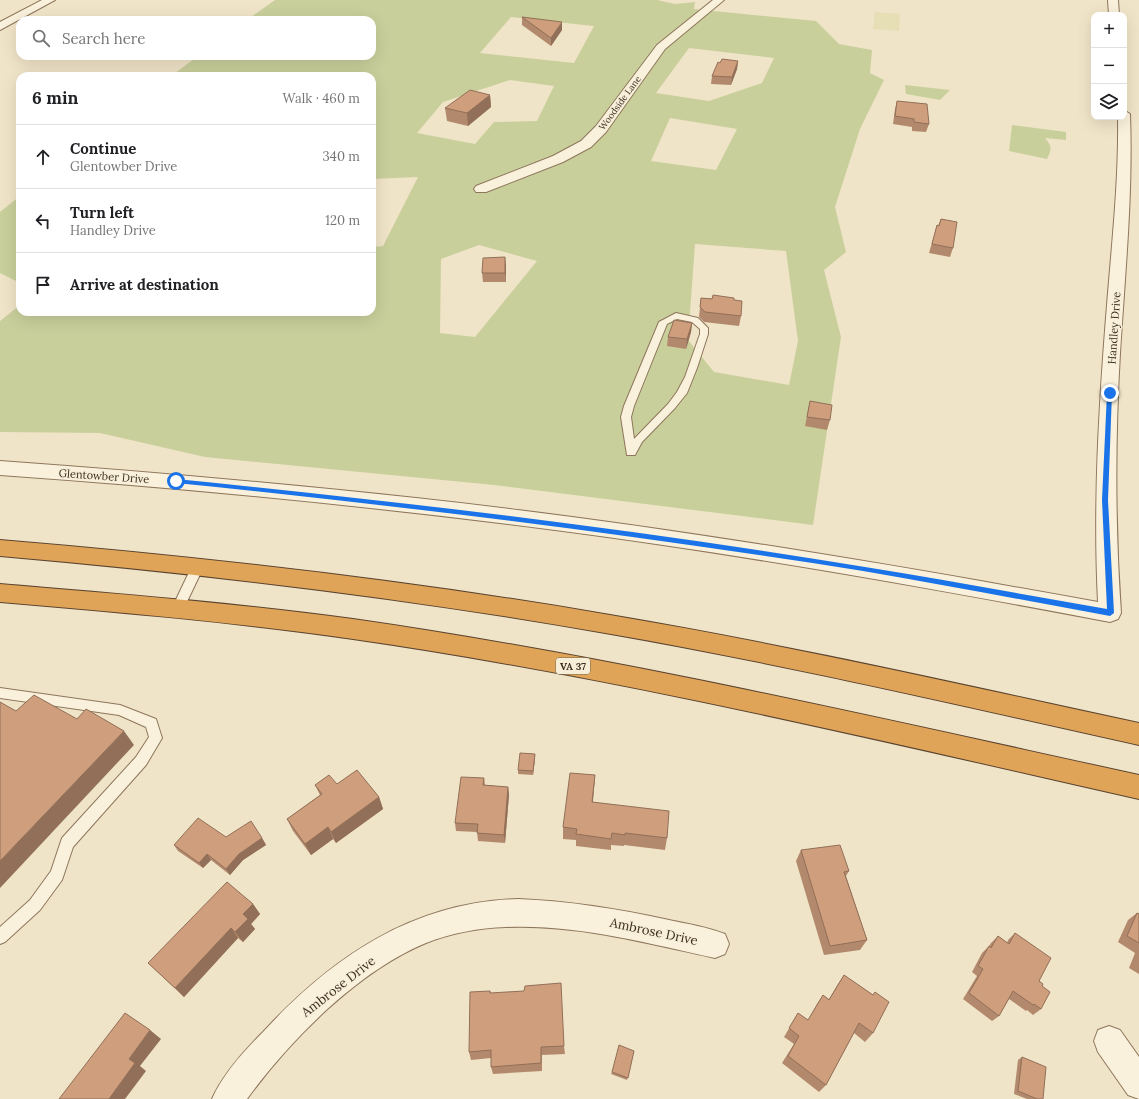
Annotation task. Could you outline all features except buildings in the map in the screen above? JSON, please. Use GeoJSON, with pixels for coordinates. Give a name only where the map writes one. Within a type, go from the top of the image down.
{"type":"FeatureCollection","features":[{"type":"Feature","properties":{"kind":"highway"},"geometry":{"type":"LineString","coordinates":[[0,548],[198,566],[423,594],[610,624],[786,658],[1139,734]]}},
{"type":"Feature","properties":{"kind":"highway","name":"VA 37"},"geometry":{"type":"LineString","coordinates":[[0,593],[178,608],[402,637],[577,667],[711,693],[1139,787]]}},
{"type":"Feature","properties":{"kind":"street"},"geometry":{"type":"LineString","coordinates":[[20,16],[50,0]]}},
{"type":"Feature","properties":{"kind":"street","name":"Woodside Lane"},"geometry":{"type":"LineString","coordinates":[[481,189],[558,160],[586,144],[602,129],[661,47],[718,0]]}},
{"type":"Feature","properties":{"kind":"street"},"geometry":{"type":"LineString","coordinates":[[1113,0],[1114,12]]}},
{"type":"Feature","properties":{"kind":"street"},"geometry":{"type":"LineString","coordinates":[[0,27],[16,18]]}},
{"type":"Feature","properties":{"kind":"street","name":"Handley Drive"},"geometry":{"type":"LineString","coordinates":[[1110,613],[1105,500],[1106,454],[1114,316],[1122,230],[1124,120]]}},
{"type":"Feature","properties":{"kind":"street","name":"Glentowber Drive"},"geometry":{"type":"LineString","coordinates":[[0,468],[191,482],[355,499],[517,519],[864,569],[1110,613]]}},
{"type":"Feature","properties":{"kind":"street","name":"Ambrose Drive"},"geometry":{"type":"LineString","coordinates":[[228,1099],[242,1079],[272,1043],[312,1004],[360,965],[412,935],[444,923],[485,915],[518,913],[562,915],[614,922],[715,944]]}},
{"type":"Feature","properties":{"kind":"street"},"geometry":{"type":"LineString","coordinates":[[1109,1041],[1139,1084]]}},
{"type":"Feature","properties":{"kind":"lane"},"geometry":{"type":"LineString","coordinates":[[676,316],[695,320],[704,328],[704,334],[687,381],[678,399],[664,416],[638,438],[632,448],[631,454],[626,417],[663,322],[676,316]]}},
{"type":"Feature","properties":{"kind":"lane"},"geometry":{"type":"LineString","coordinates":[[178,608],[198,566]]}},
{"type":"Feature","properties":{"kind":"lane"},"geometry":{"type":"LineString","coordinates":[[0,693],[120,710],[151,723],[156,738],[141,761],[67,843],[57,875],[35,905],[0,937]]}},
{"type":"Feature","properties":{"kind":"shaded area"},"geometry":{"type":"Polygon","coordinates":[[[875,12],[900,14],[899,31],[873,29],[875,12]]]}},
{"type":"Feature","properties":{"kind":"green space"},"geometry":{"type":"Polygon","coordinates":[[[275,0],[657,0],[675,4],[695,2],[694,9],[816,21],[839,44],[872,50],[870,73],[884,80],[860,129],[835,207],[846,252],[824,270],[841,337],[813,525],[494,485],[205,457],[100,433],[0,432],[0,321],[16,308],[16,316],[376,316],[376,247],[383,246],[418,177],[376,179],[376,72],[176,72],[193,60],[376,60],[376,16],[253,16],[275,0]],[[511,17],[480,53],[574,63],[594,26],[511,17]],[[689,48],[656,93],[709,101],[762,83],[774,58],[689,48]],[[510,80],[443,102],[417,133],[475,144],[494,122],[537,121],[554,86],[510,80]],[[670,118],[651,161],[716,170],[737,129],[670,118]],[[695,244],[688,340],[714,372],[789,385],[798,341],[786,251],[695,244]],[[479,245],[441,259],[440,333],[475,337],[537,261],[479,245]]]}},
{"type":"Feature","properties":{"kind":"green space"},"geometry":{"type":"Polygon","coordinates":[[[905,85],[950,90],[940,100],[906,94],[905,85]]]}},
{"type":"Feature","properties":{"kind":"green space"},"geometry":{"type":"Polygon","coordinates":[[[1012,125],[1066,132],[1066,140],[1045,138],[1049,143],[1050,148],[1050,153],[1047,159],[1009,151],[1012,125]]]}},
{"type":"Feature","properties":{"kind":"green space"},"geometry":{"type":"Polygon","coordinates":[[[16,199],[16,281],[0,273],[0,212],[16,199]]]}},
{"type":"Feature","properties":{"kind":"route"},"geometry":{"type":"LineString","coordinates":[[176,481],[355,499],[707,545],[864,569],[1110,613],[1107,574],[1105,500],[1110,393]]}}]}
